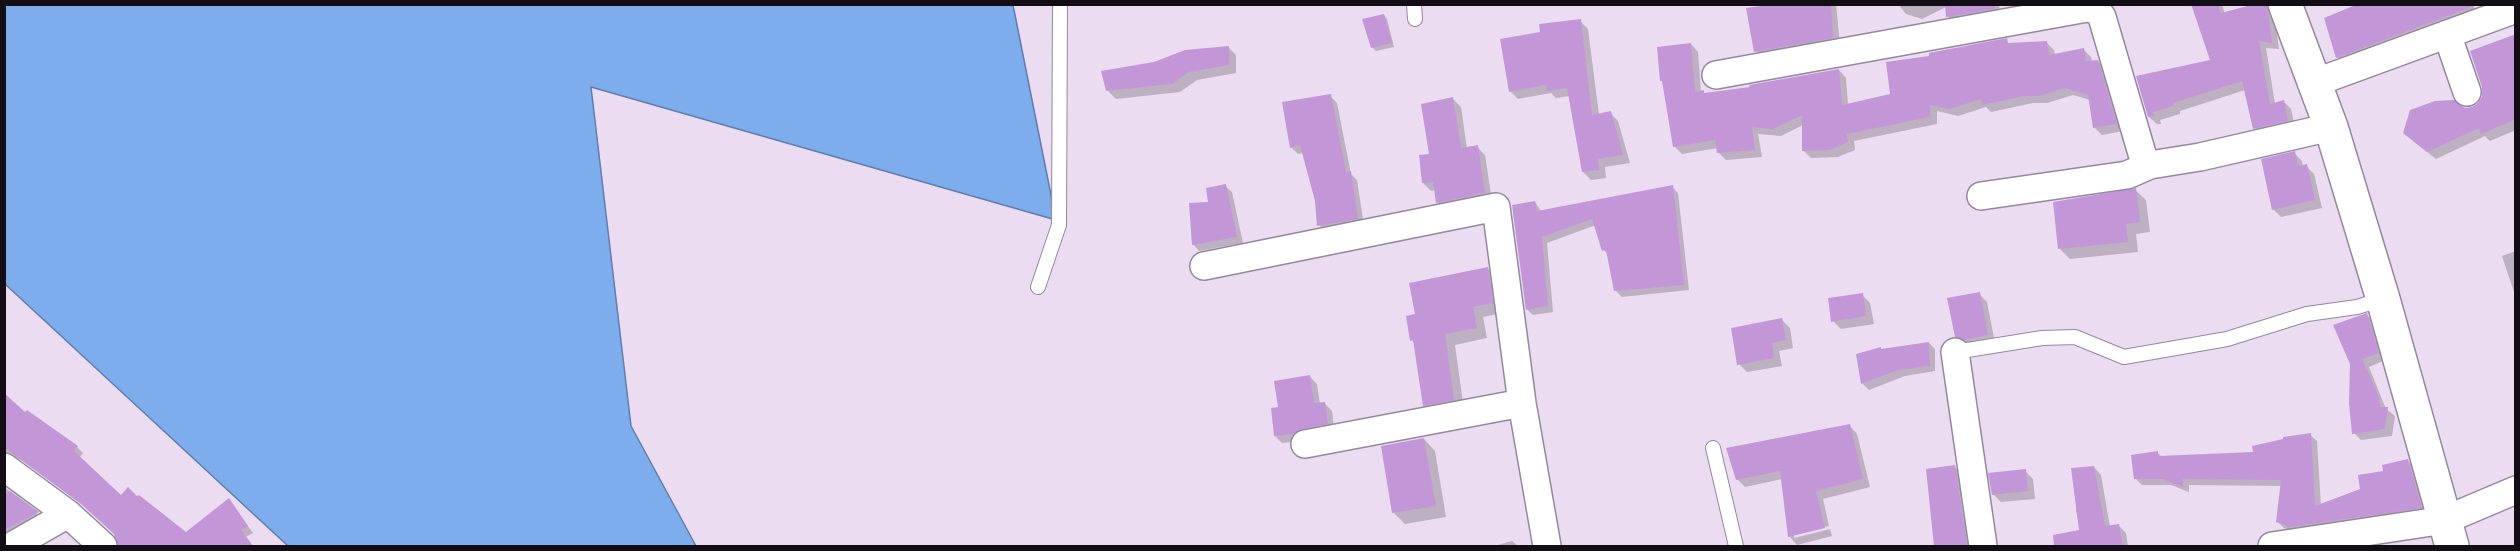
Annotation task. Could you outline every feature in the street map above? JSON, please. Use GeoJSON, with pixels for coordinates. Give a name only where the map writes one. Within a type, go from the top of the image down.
{"type":"FeatureCollection","features":[{"type":"Feature","properties":{"kind":"street"},"geometry":{"type":"LineString","coordinates":[[2285,4],[2331,127],[2383,299],[2449,533]]}},
{"type":"Feature","properties":{"kind":"street"},"geometry":{"type":"LineString","coordinates":[[2314,83],[2516,9]]}},
{"type":"Feature","properties":{"kind":"street"},"geometry":{"type":"LineString","coordinates":[[1716,75],[2076,10],[2097,10],[2102,17],[2143,157],[2150,165]]}},
{"type":"Feature","properties":{"kind":"street"},"geometry":{"type":"LineString","coordinates":[[2447,34],[2467,92]]}},
{"type":"Feature","properties":{"kind":"street"},"geometry":{"type":"LineString","coordinates":[[1981,196],[2127,175],[2150,165],[2200,157],[2331,127]]}},
{"type":"Feature","properties":{"kind":"street"},"geometry":{"type":"LineString","coordinates":[[1204,266],[1496,207],[1522,403],[1547,546]]}},
{"type":"Feature","properties":{"kind":"street"},"geometry":{"type":"LineString","coordinates":[[1955,352],[1983,546]]}},
{"type":"Feature","properties":{"kind":"street"},"geometry":{"type":"LineString","coordinates":[[1305,444],[1522,403]]}},
{"type":"Feature","properties":{"kind":"street"},"geometry":{"type":"LineString","coordinates":[[4,467],[68,514],[104,546]]}},
{"type":"Feature","properties":{"kind":"street"},"geometry":{"type":"LineString","coordinates":[[2272,546],[2449,533],[2516,490]]}},
{"type":"Feature","properties":{"kind":"street"},"geometry":{"type":"LineString","coordinates":[[12,546],[68,514]]}},
{"type":"Feature","properties":{"kind":"lane"},"geometry":{"type":"LineString","coordinates":[[1038,287],[1059,225],[1060,4]]}},
{"type":"Feature","properties":{"kind":"lane"},"geometry":{"type":"LineString","coordinates":[[1955,352],[2042,338],[2075,337],[2124,357],[2227,339],[2307,314],[2357,307],[2383,299]]}},
{"type":"Feature","properties":{"kind":"lane"},"geometry":{"type":"LineString","coordinates":[[1713,448],[1736,546]]}},
{"type":"Feature","properties":{"kind":"water"},"geometry":{"type":"Polygon","coordinates":[[[4,5],[1013,5],[1056,220],[591,87],[631,426],[696,546],[288,546],[5,284],[4,5]]]}},
{"type":"Feature","properties":{"kind":"building"},"geometry":{"type":"Polygon","coordinates":[[[1776,4],[1831,4],[1833,38],[1754,52],[1746,8],[1776,4]]]}},
{"type":"Feature","properties":{"kind":"building"},"geometry":{"type":"Polygon","coordinates":[[[1945,4],[1994,4],[1994,9],[1946,17],[1945,4]]]}},
{"type":"Feature","properties":{"kind":"building"},"geometry":{"type":"Polygon","coordinates":[[[2191,4],[2218,4],[2221,13],[2255,4],[2267,4],[2272,43],[2259,41],[2270,104],[2284,100],[2288,121],[2253,129],[2242,81],[2173,103],[2173,106],[2153,112],[2154,116],[2148,117],[2136,76],[2210,60],[2191,4]]]}},
{"type":"Feature","properties":{"kind":"building"},"geometry":{"type":"Polygon","coordinates":[[[2358,4],[2479,4],[2336,58],[2324,18],[2358,4]]]}},
{"type":"Feature","properties":{"kind":"building"},"geometry":{"type":"Polygon","coordinates":[[[1384,14],[1392,43],[1371,48],[1362,19],[1384,14]]]}},
{"type":"Feature","properties":{"kind":"building"},"geometry":{"type":"Polygon","coordinates":[[[1581,19],[1592,115],[1611,111],[1623,155],[1598,159],[1599,170],[1582,172],[1567,88],[1547,91],[1546,85],[1509,92],[1500,39],[1540,32],[1539,24],[1581,19]]]}},
{"type":"Feature","properties":{"kind":"building"},"geometry":{"type":"Polygon","coordinates":[[[2516,34],[2516,119],[2481,134],[2479,128],[2427,152],[2403,133],[2410,110],[2435,101],[2454,100],[2465,108],[2478,103],[2482,96],[2482,87],[2470,51],[2516,34]]]}},
{"type":"Feature","properties":{"kind":"building"},"geometry":{"type":"Polygon","coordinates":[[[2007,38],[2008,43],[2047,41],[2049,55],[2084,48],[2086,61],[2098,60],[2117,124],[2093,128],[2088,95],[2065,88],[2039,96],[2024,96],[1982,105],[1981,99],[1950,109],[1930,105],[1930,117],[1847,134],[1848,142],[1830,150],[1802,151],[1802,115],[1773,129],[1752,127],[1755,150],[1717,153],[1715,140],[1673,147],[1662,81],[1660,81],[1657,47],[1691,43],[1695,92],[1704,90],[1704,93],[1750,87],[1749,85],[1839,69],[1842,105],[1890,94],[1886,62],[1929,56],[1929,53],[2007,38]]]}},
{"type":"Feature","properties":{"kind":"building"},"geometry":{"type":"Polygon","coordinates":[[[1229,46],[1229,65],[1189,72],[1172,84],[1106,91],[1101,71],[1154,62],[1185,50],[1229,46]]]}},
{"type":"Feature","properties":{"kind":"building"},"geometry":{"type":"Polygon","coordinates":[[[1331,94],[1346,172],[1351,171],[1358,219],[1317,226],[1315,201],[1300,145],[1290,148],[1282,102],[1331,94]]]}},
{"type":"Feature","properties":{"kind":"building"},"geometry":{"type":"Polygon","coordinates":[[[1453,97],[1461,148],[1478,145],[1485,193],[1436,203],[1433,182],[1422,183],[1419,155],[1429,154],[1421,104],[1453,97]]]}},
{"type":"Feature","properties":{"kind":"building"},"geometry":{"type":"Polygon","coordinates":[[[2295,151],[2298,166],[2307,164],[2315,200],[2272,210],[2261,159],[2295,151]]]}},
{"type":"Feature","properties":{"kind":"building"},"geometry":{"type":"Polygon","coordinates":[[[1226,184],[1237,237],[1192,245],[1189,203],[1208,202],[1206,188],[1226,184]]]}},
{"type":"Feature","properties":{"kind":"building"},"geometry":{"type":"Polygon","coordinates":[[[1673,185],[1684,285],[1614,291],[1606,250],[1602,251],[1592,219],[1542,237],[1548,306],[1526,310],[1512,205],[1535,201],[1537,211],[1673,185]]]}},
{"type":"Feature","properties":{"kind":"building"},"geometry":{"type":"Polygon","coordinates":[[[2136,188],[2140,222],[2126,224],[2128,242],[2058,249],[2053,202],[2136,188]]]}},
{"type":"Feature","properties":{"kind":"building"},"geometry":{"type":"Polygon","coordinates":[[[1488,267],[1493,303],[1473,307],[1477,328],[1445,334],[1454,400],[1423,406],[1413,340],[1410,341],[1406,316],[1415,314],[1409,283],[1488,267]]]}},
{"type":"Feature","properties":{"kind":"building"},"geometry":{"type":"Polygon","coordinates":[[[1980,292],[1988,335],[1964,340],[1955,337],[1947,298],[1980,292]]]}},
{"type":"Feature","properties":{"kind":"building"},"geometry":{"type":"Polygon","coordinates":[[[1863,293],[1866,316],[1831,322],[1828,298],[1863,293]]]}},
{"type":"Feature","properties":{"kind":"building"},"geometry":{"type":"Polygon","coordinates":[[[2367,313],[2379,353],[2362,359],[2379,397],[2380,407],[2388,407],[2385,429],[2352,434],[2349,403],[2350,364],[2333,325],[2367,313]]]}},
{"type":"Feature","properties":{"kind":"building"},"geometry":{"type":"Polygon","coordinates":[[[1782,318],[1786,340],[1772,343],[1774,358],[1737,365],[1731,328],[1782,318]]]}},
{"type":"Feature","properties":{"kind":"building"},"geometry":{"type":"Polygon","coordinates":[[[1929,342],[1930,366],[1898,370],[1861,384],[1856,354],[1881,347],[1881,349],[1929,342]]]}},
{"type":"Feature","properties":{"kind":"building"},"geometry":{"type":"Polygon","coordinates":[[[1310,375],[1314,403],[1325,402],[1328,424],[1302,429],[1293,434],[1274,436],[1271,408],[1278,407],[1274,381],[1310,375]]]}},
{"type":"Feature","properties":{"kind":"building"},"geometry":{"type":"Polygon","coordinates":[[[4,393],[25,412],[27,410],[78,446],[74,451],[121,495],[128,487],[186,532],[229,498],[248,526],[241,530],[253,546],[118,546],[114,534],[79,502],[4,447],[4,393]]]}},
{"type":"Feature","properties":{"kind":"building"},"geometry":{"type":"Polygon","coordinates":[[[1850,424],[1863,479],[1816,491],[1825,528],[1788,537],[1780,471],[1736,480],[1726,448],[1850,424]]]}},
{"type":"Feature","properties":{"kind":"building"},"geometry":{"type":"Polygon","coordinates":[[[2311,433],[2315,506],[2360,489],[2358,475],[2383,471],[2382,465],[2408,459],[2422,508],[2290,527],[2276,522],[2281,480],[2183,479],[2183,487],[2163,479],[2134,479],[2131,455],[2158,451],[2158,456],[2253,452],[2252,446],[2283,439],[2283,437],[2311,433]]]}},
{"type":"Feature","properties":{"kind":"building"},"geometry":{"type":"Polygon","coordinates":[[[1424,438],[1436,506],[1392,513],[1381,446],[1424,438]]]}},
{"type":"Feature","properties":{"kind":"building"},"geometry":{"type":"Polygon","coordinates":[[[1955,465],[1967,546],[1934,546],[1926,469],[1955,465]]]}},
{"type":"Feature","properties":{"kind":"building"},"geometry":{"type":"Polygon","coordinates":[[[2094,466],[2105,526],[2119,524],[2123,546],[2054,546],[2053,535],[2079,530],[2071,468],[2094,466]]]}},
{"type":"Feature","properties":{"kind":"building"},"geometry":{"type":"Polygon","coordinates":[[[2026,469],[2028,491],[1992,495],[1988,473],[2026,469]]]}},
{"type":"Feature","properties":{"kind":"building"},"geometry":{"type":"Polygon","coordinates":[[[10,491],[39,512],[4,530],[4,496],[10,491]]]}}]}
